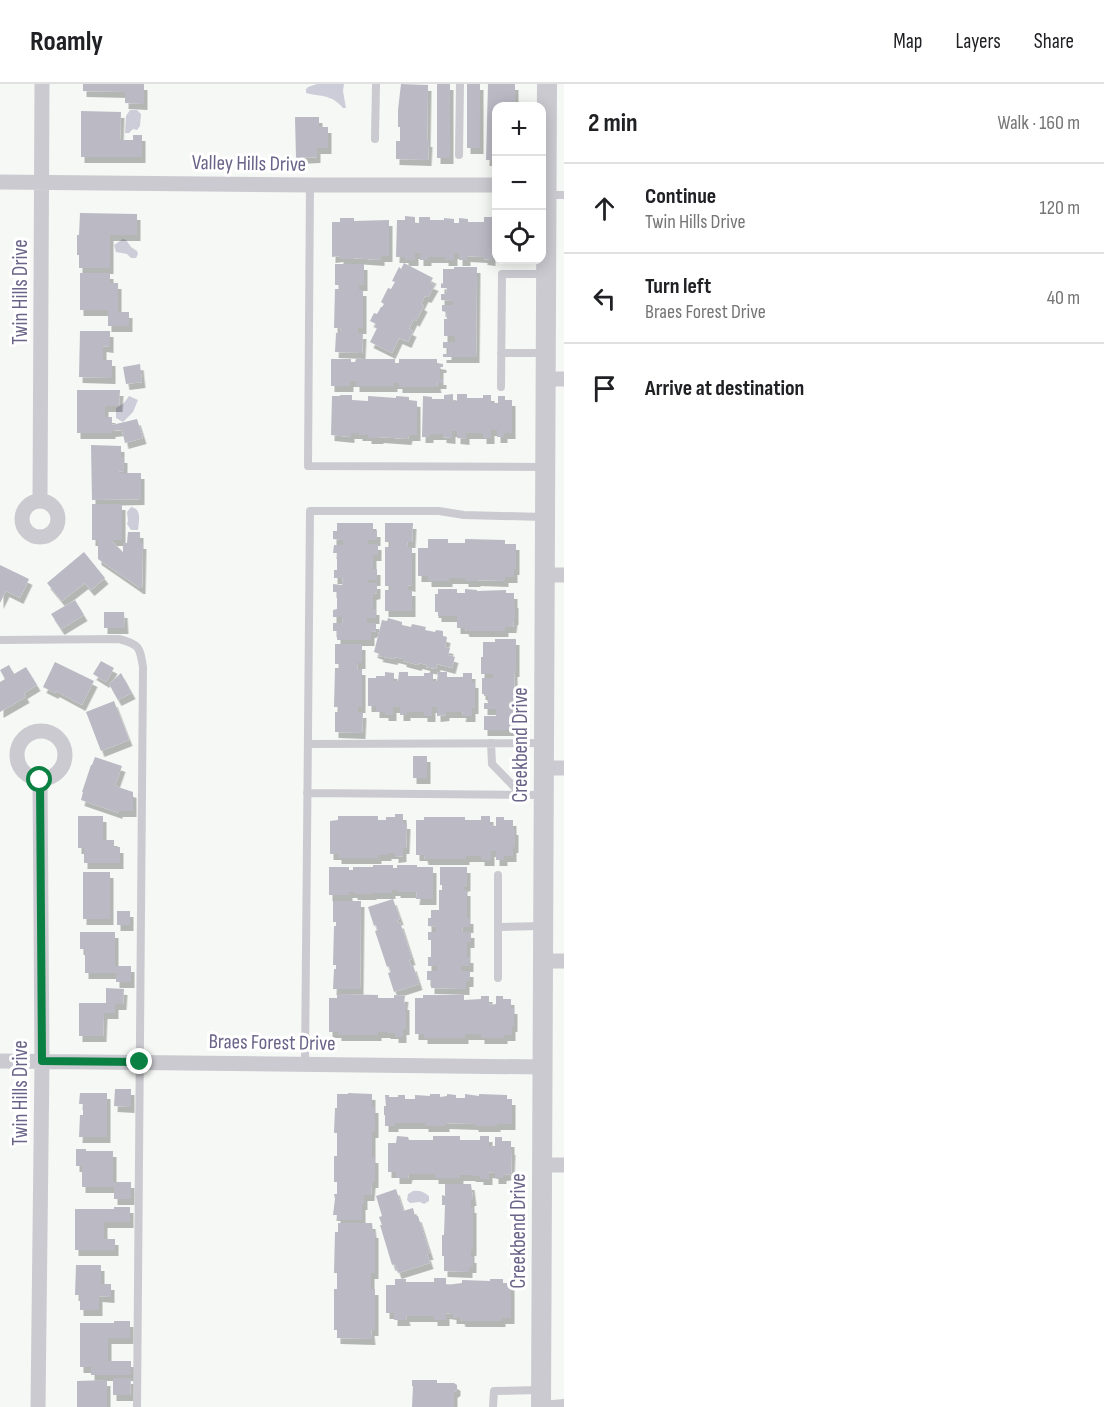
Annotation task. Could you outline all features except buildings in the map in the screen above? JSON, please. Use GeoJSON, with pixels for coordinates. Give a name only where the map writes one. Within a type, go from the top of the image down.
{"type":"FeatureCollection","features":[{"type":"Feature","properties":{"kind":"street","name":"Twin Hills Drive"},"geometry":{"type":"LineString","coordinates":[[40,501],[42,84]]}},
{"type":"Feature","properties":{"kind":"street","name":"Creekbend Drive"},"geometry":{"type":"LineString","coordinates":[[541,1401],[544,743],[554,575],[546,517],[546,466],[555,379],[546,353],[546,274],[550,190],[547,84]]}},
{"type":"Feature","properties":{"kind":"street","name":"Valley Hills Drive"},"geometry":{"type":"LineString","coordinates":[[0,182],[492,185]]}},
{"type":"Feature","properties":{"kind":"street"},"geometry":{"type":"LineString","coordinates":[[544,768],[564,768]]}},
{"type":"Feature","properties":{"kind":"street","name":"Twin Hills Drive"},"geometry":{"type":"LineString","coordinates":[[38,1407],[42,1061],[40,780]]}},
{"type":"Feature","properties":{"kind":"street"},"geometry":{"type":"LineString","coordinates":[[543,961],[564,961]]}},
{"type":"Feature","properties":{"kind":"street","name":"Braes Forest Drive"},"geometry":{"type":"LineString","coordinates":[[0,1061],[543,1067]]}},
{"type":"Feature","properties":{"kind":"street"},"geometry":{"type":"LineString","coordinates":[[542,1165],[564,1166]]}},
{"type":"Feature","properties":{"kind":"lane"},"geometry":{"type":"LineString","coordinates":[[375,139],[376,84]]}},
{"type":"Feature","properties":{"kind":"lane"},"geometry":{"type":"LineString","coordinates":[[459,155],[460,84]]}},
{"type":"Feature","properties":{"kind":"lane"},"geometry":{"type":"LineString","coordinates":[[310,185],[308,466],[546,466]]}},
{"type":"Feature","properties":{"kind":"lane"},"geometry":{"type":"LineString","coordinates":[[501,387],[502,274],[546,274]]}},
{"type":"Feature","properties":{"kind":"lane"},"geometry":{"type":"LineString","coordinates":[[501,353],[546,353]]}},
{"type":"Feature","properties":{"kind":"lane"},"geometry":{"type":"LineString","coordinates":[[305,1063],[310,511],[439,511],[464,515],[546,517]]}},
{"type":"Feature","properties":{"kind":"lane"},"geometry":{"type":"LineString","coordinates":[[0,640],[119,639],[133,643],[141,652],[143,667],[137,1407]]}},
{"type":"Feature","properties":{"kind":"lane"},"geometry":{"type":"LineString","coordinates":[[491,743],[492,764],[522,795]]}},
{"type":"Feature","properties":{"kind":"lane"},"geometry":{"type":"LineString","coordinates":[[308,744],[544,743]]}},
{"type":"Feature","properties":{"kind":"lane"},"geometry":{"type":"LineString","coordinates":[[308,793],[544,795]]}},
{"type":"Feature","properties":{"kind":"lane"},"geometry":{"type":"LineString","coordinates":[[498,875],[498,978]]}},
{"type":"Feature","properties":{"kind":"lane"},"geometry":{"type":"LineString","coordinates":[[498,927],[543,926]]}},
{"type":"Feature","properties":{"kind":"lane"},"geometry":{"type":"LineString","coordinates":[[493,1407],[494,1391],[541,1401],[564,1403]]}},
{"type":"Feature","properties":{"kind":"shaded area"},"geometry":{"type":"Polygon","coordinates":[[[317,84],[344,84],[346,108],[330,98],[306,93],[308,87],[317,84]]]}},
{"type":"Feature","properties":{"kind":"shaded area"},"geometry":{"type":"Polygon","coordinates":[[[130,110],[137,110],[141,114],[140,126],[137,130],[133,129],[125,133],[126,116],[130,110]]]}},
{"type":"Feature","properties":{"kind":"shaded area"},"geometry":{"type":"Polygon","coordinates":[[[123,239],[137,251],[136,258],[116,252],[114,245],[123,239]]]}},
{"type":"Feature","properties":{"kind":"shaded area"},"geometry":{"type":"Polygon","coordinates":[[[129,396],[138,400],[133,412],[123,422],[116,418],[116,408],[129,396]]]}},
{"type":"Feature","properties":{"kind":"shaded area"},"geometry":{"type":"Polygon","coordinates":[[[131,507],[138,513],[138,530],[131,530],[127,524],[127,512],[131,507]]]}},
{"type":"Feature","properties":{"kind":"shaded area"},"geometry":{"type":"Polygon","coordinates":[[[413,1191],[425,1193],[429,1196],[429,1201],[424,1204],[410,1203],[407,1200],[408,1194],[413,1191]]]}},
{"type":"Feature","properties":{"kind":"route"},"geometry":{"type":"LineString","coordinates":[[40,780],[42,1061],[140,1062]]}}]}
